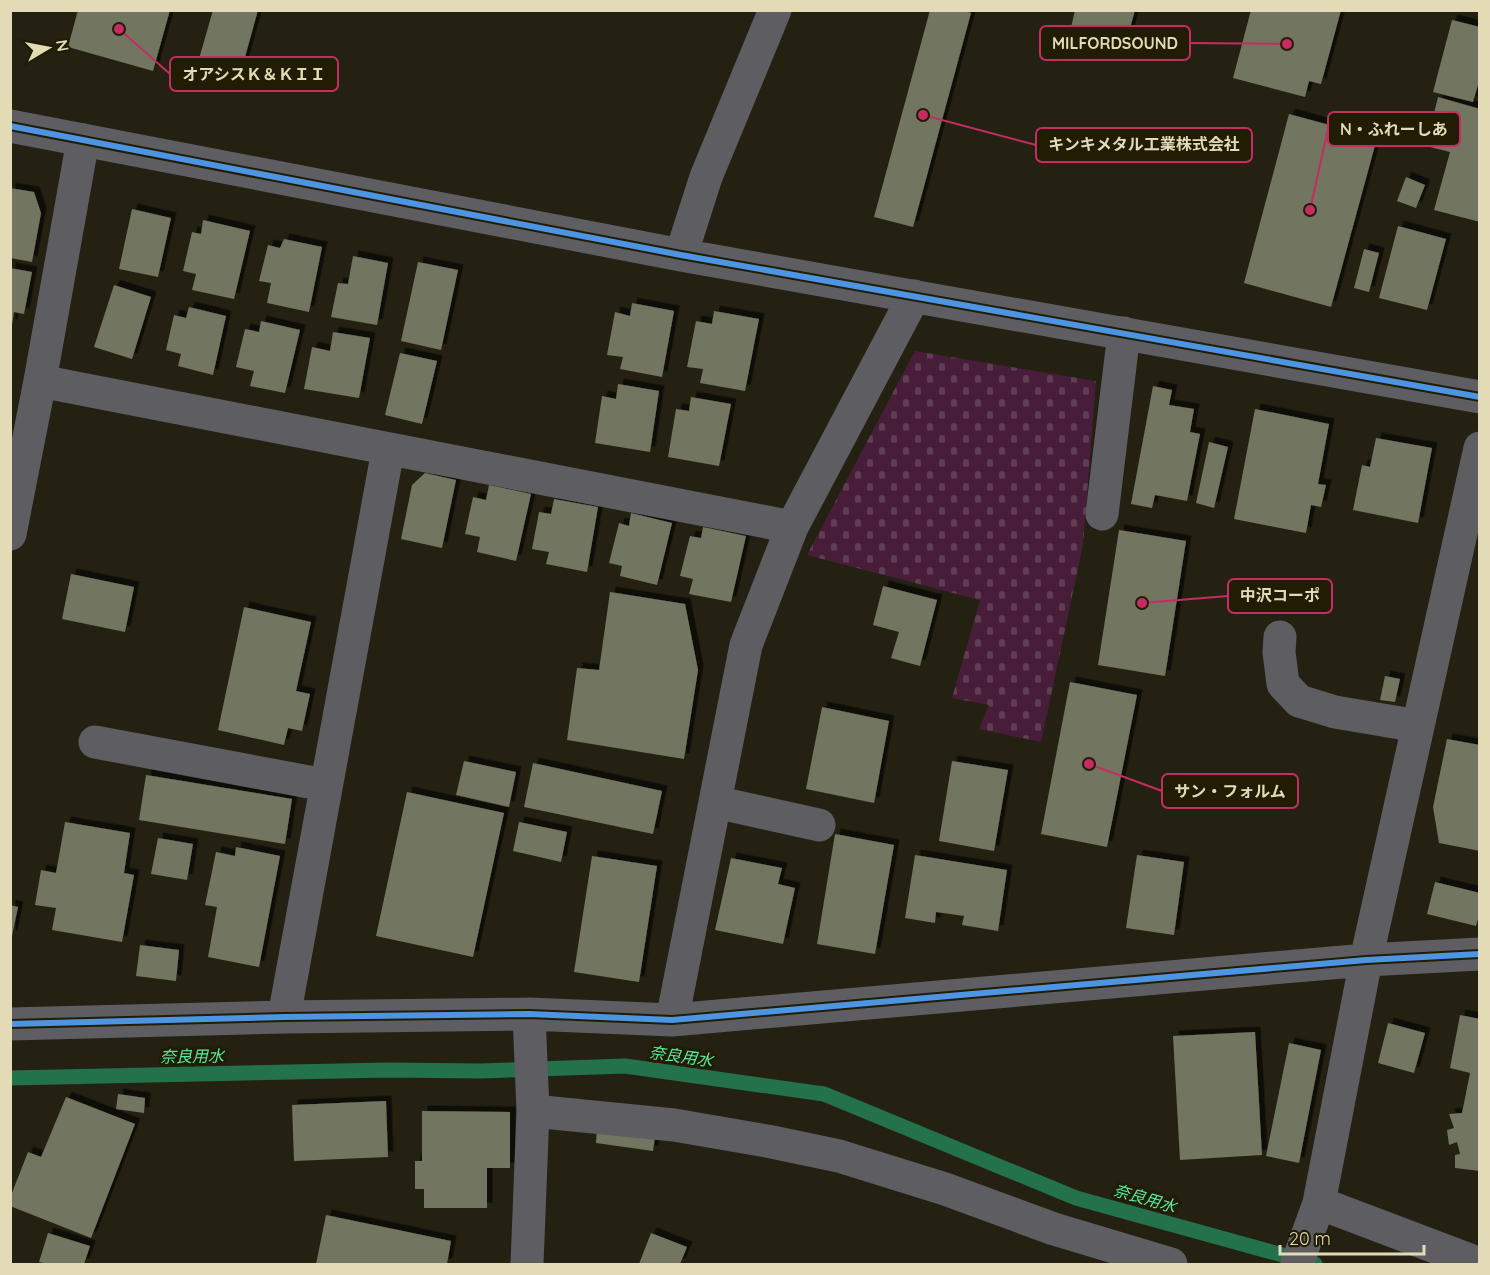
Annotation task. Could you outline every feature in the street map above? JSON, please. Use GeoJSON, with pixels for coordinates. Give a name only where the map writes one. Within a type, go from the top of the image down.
{"type":"FeatureCollection","features":[{"type":"Feature","properties":{"kind":"street"},"geometry":{"type":"LineString","coordinates":[[681,255],[706,177],[775,10]]}},
{"type":"Feature","properties":{"kind":"street"},"geometry":{"type":"LineString","coordinates":[[10,126],[681,255],[1479,397]]}},
{"type":"Feature","properties":{"kind":"street"},"geometry":{"type":"LineString","coordinates":[[10,534],[83,140]]}},
{"type":"Feature","properties":{"kind":"street"},"geometry":{"type":"LineString","coordinates":[[672,1020],[746,645],[792,527],[914,296]]}},
{"type":"Feature","properties":{"kind":"street"},"geometry":{"type":"LineString","coordinates":[[1102,514],[1124,333]]}},
{"type":"Feature","properties":{"kind":"street"},"geometry":{"type":"LineString","coordinates":[[40,381],[792,527]]}},
{"type":"Feature","properties":{"kind":"street"},"geometry":{"type":"LineString","coordinates":[[1297,1264],[1319,1203],[1366,960],[1479,448]]}},
{"type":"Feature","properties":{"kind":"street"},"geometry":{"type":"LineString","coordinates":[[284,1017],[388,450]]}},
{"type":"Feature","properties":{"kind":"street"},"geometry":{"type":"LineString","coordinates":[[1280,637],[1279,652],[1283,684],[1299,701],[1335,712],[1418,726]]}},
{"type":"Feature","properties":{"kind":"street"},"geometry":{"type":"LineString","coordinates":[[95,742],[326,785]]}},
{"type":"Feature","properties":{"kind":"street"},"geometry":{"type":"LineString","coordinates":[[715,802],[819,825]]}},
{"type":"Feature","properties":{"kind":"street"},"geometry":{"type":"LineString","coordinates":[[10,1023],[529,1014],[672,1020],[1366,960],[1479,954]]}},
{"type":"Feature","properties":{"kind":"street"},"geometry":{"type":"LineString","coordinates":[[527,1264],[533,1111],[529,1014]]}},
{"type":"Feature","properties":{"kind":"street"},"geometry":{"type":"LineString","coordinates":[[533,1111],[674,1125],[839,1156],[945,1189],[1054,1229],[1171,1264]]}},
{"type":"Feature","properties":{"kind":"street"},"geometry":{"type":"LineString","coordinates":[[1319,1203],[1479,1264]]}},
{"type":"Feature","properties":{"kind":"green space"},"geometry":{"type":"Polygon","coordinates":[[[915,351],[1096,381],[1083,545],[1041,742],[979,729],[989,705],[952,698],[980,600],[807,555],[915,351]]]}},
{"type":"Feature","properties":{"kind":"building"},"geometry":{"type":"Polygon","coordinates":[[[78,10],[170,10],[153,71],[68,47],[78,10]]]}},
{"type":"Feature","properties":{"kind":"building"},"geometry":{"type":"Polygon","coordinates":[[[213,10],[258,10],[237,86],[195,73],[213,10]]]}},
{"type":"Feature","properties":{"kind":"building"},"geometry":{"type":"Polygon","coordinates":[[[930,10],[962,10],[971,13],[913,227],[874,217],[930,10]]]}},
{"type":"Feature","properties":{"kind":"building"},"geometry":{"type":"Polygon","coordinates":[[[1075,10],[1135,10],[1125,47],[1070,32],[1075,10]]]}},
{"type":"Feature","properties":{"kind":"building"},"geometry":{"type":"Polygon","coordinates":[[[1251,10],[1341,10],[1321,84],[1309,81],[1305,97],[1233,78],[1251,10]]]}},
{"type":"Feature","properties":{"kind":"building"},"geometry":{"type":"Polygon","coordinates":[[[1452,20],[1480,27],[1480,78],[1473,102],[1433,92],[1452,20]]]}},
{"type":"Feature","properties":{"kind":"building"},"geometry":{"type":"Polygon","coordinates":[[[1438,97],[1480,109],[1480,222],[1434,210],[1450,152],[1426,146],[1438,97]]]}},
{"type":"Feature","properties":{"kind":"building"},"geometry":{"type":"Polygon","coordinates":[[[1289,114],[1377,138],[1331,307],[1244,283],[1289,114]]]}},
{"type":"Feature","properties":{"kind":"building"},"geometry":{"type":"Polygon","coordinates":[[[1406,177],[1425,185],[1416,208],[1397,201],[1406,177]]]}},
{"type":"Feature","properties":{"kind":"building"},"geometry":{"type":"Polygon","coordinates":[[[10,188],[34,192],[41,213],[32,262],[10,258],[10,188]]]}},
{"type":"Feature","properties":{"kind":"building"},"geometry":{"type":"Polygon","coordinates":[[[132,209],[171,218],[158,277],[119,269],[132,209]]]}},
{"type":"Feature","properties":{"kind":"building"},"geometry":{"type":"Polygon","coordinates":[[[203,220],[250,231],[234,299],[192,290],[196,274],[183,271],[192,232],[201,234],[203,220]]]}},
{"type":"Feature","properties":{"kind":"building"},"geometry":{"type":"Polygon","coordinates":[[[1398,226],[1446,239],[1427,310],[1379,298],[1398,226]]]}},
{"type":"Feature","properties":{"kind":"building"},"geometry":{"type":"Polygon","coordinates":[[[284,239],[322,247],[309,312],[267,303],[271,283],[259,281],[268,245],[280,248],[284,239]]]}},
{"type":"Feature","properties":{"kind":"building"},"geometry":{"type":"Polygon","coordinates":[[[1364,249],[1379,253],[1369,292],[1354,288],[1364,249]]]}},
{"type":"Feature","properties":{"kind":"building"},"geometry":{"type":"Polygon","coordinates":[[[353,256],[388,263],[377,325],[331,317],[338,283],[348,284],[353,256]]]}},
{"type":"Feature","properties":{"kind":"building"},"geometry":{"type":"Polygon","coordinates":[[[418,262],[458,270],[441,350],[401,341],[418,262]]]}},
{"type":"Feature","properties":{"kind":"building"},"geometry":{"type":"Polygon","coordinates":[[[10,268],[32,272],[24,314],[14,312],[12,325],[10,325],[10,268]]]}},
{"type":"Feature","properties":{"kind":"building"},"geometry":{"type":"Polygon","coordinates":[[[114,285],[151,297],[132,359],[94,347],[114,285]]]}},
{"type":"Feature","properties":{"kind":"building"},"geometry":{"type":"Polygon","coordinates":[[[632,303],[674,311],[662,377],[620,369],[623,357],[607,355],[615,312],[630,316],[632,303]]]}},
{"type":"Feature","properties":{"kind":"building"},"geometry":{"type":"Polygon","coordinates":[[[189,307],[226,316],[213,375],[178,366],[181,354],[166,350],[174,315],[186,318],[189,307]]]}},
{"type":"Feature","properties":{"kind":"building"},"geometry":{"type":"Polygon","coordinates":[[[714,311],[759,319],[745,391],[700,383],[703,369],[687,367],[696,321],[712,324],[714,311]]]}},
{"type":"Feature","properties":{"kind":"building"},"geometry":{"type":"Polygon","coordinates":[[[261,321],[300,330],[285,393],[250,386],[254,371],[236,367],[245,329],[259,332],[261,321]]]}},
{"type":"Feature","properties":{"kind":"building"},"geometry":{"type":"Polygon","coordinates":[[[333,332],[370,338],[359,398],[304,389],[312,347],[330,351],[333,332]]]}},
{"type":"Feature","properties":{"kind":"building"},"geometry":{"type":"Polygon","coordinates":[[[400,353],[437,361],[422,424],[385,415],[400,353]]]}},
{"type":"Feature","properties":{"kind":"building"},"geometry":{"type":"Polygon","coordinates":[[[618,384],[659,391],[650,452],[595,443],[602,396],[616,399],[618,384]]]}},
{"type":"Feature","properties":{"kind":"building"},"geometry":{"type":"Polygon","coordinates":[[[1153,386],[1172,390],[1169,405],[1194,409],[1190,432],[1200,434],[1187,501],[1155,495],[1152,508],[1131,504],[1153,386]]]}},
{"type":"Feature","properties":{"kind":"building"},"geometry":{"type":"Polygon","coordinates":[[[691,397],[731,404],[719,466],[668,457],[676,409],[689,411],[691,397]]]}},
{"type":"Feature","properties":{"kind":"building"},"geometry":{"type":"Polygon","coordinates":[[[1255,409],[1329,424],[1318,484],[1326,485],[1321,507],[1311,505],[1306,533],[1234,519],[1255,409]]]}},
{"type":"Feature","properties":{"kind":"building"},"geometry":{"type":"Polygon","coordinates":[[[1376,438],[1432,448],[1418,523],[1353,510],[1362,465],[1370,467],[1376,438]]]}},
{"type":"Feature","properties":{"kind":"building"},"geometry":{"type":"Polygon","coordinates":[[[1209,442],[1228,447],[1214,508],[1196,503],[1209,442]]]}},
{"type":"Feature","properties":{"kind":"building"},"geometry":{"type":"Polygon","coordinates":[[[425,473],[456,480],[442,548],[401,539],[412,485],[425,473]]]}},
{"type":"Feature","properties":{"kind":"building"},"geometry":{"type":"Polygon","coordinates":[[[489,485],[531,494],[516,561],[477,552],[480,537],[465,534],[473,497],[486,500],[489,485]]]}},
{"type":"Feature","properties":{"kind":"building"},"geometry":{"type":"Polygon","coordinates":[[[554,499],[598,507],[587,572],[546,564],[549,552],[532,549],[539,512],[551,514],[554,499]]]}},
{"type":"Feature","properties":{"kind":"building"},"geometry":{"type":"Polygon","coordinates":[[[631,513],[672,523],[657,585],[620,576],[622,566],[609,563],[619,523],[629,526],[631,513]]]}},
{"type":"Feature","properties":{"kind":"building"},"geometry":{"type":"Polygon","coordinates":[[[703,527],[746,536],[731,602],[689,594],[693,579],[680,576],[690,536],[701,538],[703,527]]]}},
{"type":"Feature","properties":{"kind":"building"},"geometry":{"type":"Polygon","coordinates":[[[1119,530],[1186,541],[1165,676],[1098,665],[1119,530]]]}},
{"type":"Feature","properties":{"kind":"building"},"geometry":{"type":"Polygon","coordinates":[[[71,574],[134,587],[125,632],[62,619],[71,574]]]}},
{"type":"Feature","properties":{"kind":"building"},"geometry":{"type":"Polygon","coordinates":[[[883,586],[937,600],[920,666],[891,658],[899,632],[873,625],[883,586]]]}},
{"type":"Feature","properties":{"kind":"building"},"geometry":{"type":"Polygon","coordinates":[[[610,592],[685,604],[698,670],[684,759],[567,740],[577,668],[599,670],[610,592]]]}},
{"type":"Feature","properties":{"kind":"building"},"geometry":{"type":"Polygon","coordinates":[[[244,607],[311,622],[296,691],[310,694],[302,731],[288,728],[284,745],[218,730],[244,607]]]}},
{"type":"Feature","properties":{"kind":"building"},"geometry":{"type":"Polygon","coordinates":[[[1385,676],[1400,679],[1395,702],[1380,700],[1385,676]]]}},
{"type":"Feature","properties":{"kind":"building"},"geometry":{"type":"Polygon","coordinates":[[[1070,682],[1137,695],[1107,847],[1041,834],[1070,682]]]}},
{"type":"Feature","properties":{"kind":"building"},"geometry":{"type":"Polygon","coordinates":[[[822,707],[889,721],[874,803],[806,789],[822,707]]]}},
{"type":"Feature","properties":{"kind":"building"},"geometry":{"type":"Polygon","coordinates":[[[1447,739],[1480,745],[1480,851],[1439,843],[1433,807],[1447,739]]]}},
{"type":"Feature","properties":{"kind":"building"},"geometry":{"type":"Polygon","coordinates":[[[464,761],[516,772],[509,807],[456,795],[464,761]]]}},
{"type":"Feature","properties":{"kind":"building"},"geometry":{"type":"Polygon","coordinates":[[[952,761],[1008,770],[994,851],[939,841],[952,761]]]}},
{"type":"Feature","properties":{"kind":"building"},"geometry":{"type":"Polygon","coordinates":[[[533,763],[662,791],[653,834],[524,807],[533,763]]]}},
{"type":"Feature","properties":{"kind":"building"},"geometry":{"type":"Polygon","coordinates":[[[146,775],[292,799],[285,844],[139,820],[146,775]]]}},
{"type":"Feature","properties":{"kind":"building"},"geometry":{"type":"Polygon","coordinates":[[[407,792],[504,813],[473,957],[376,936],[407,792]]]}},
{"type":"Feature","properties":{"kind":"building"},"geometry":{"type":"Polygon","coordinates":[[[65,822],[130,833],[124,873],[134,875],[122,942],[52,930],[56,908],[35,905],[41,870],[56,873],[65,822]]]}},
{"type":"Feature","properties":{"kind":"building"},"geometry":{"type":"Polygon","coordinates":[[[519,822],[567,832],[561,862],[513,851],[519,822]]]}},
{"type":"Feature","properties":{"kind":"building"},"geometry":{"type":"Polygon","coordinates":[[[835,834],[894,845],[875,954],[817,944],[835,834]]]}},
{"type":"Feature","properties":{"kind":"building"},"geometry":{"type":"Polygon","coordinates":[[[158,838],[193,844],[187,880],[151,874],[158,838]]]}},
{"type":"Feature","properties":{"kind":"building"},"geometry":{"type":"Polygon","coordinates":[[[236,847],[280,856],[259,967],[208,957],[217,907],[205,905],[216,852],[235,856],[236,847]]]}},
{"type":"Feature","properties":{"kind":"building"},"geometry":{"type":"Polygon","coordinates":[[[915,855],[1007,870],[998,931],[962,925],[964,916],[936,912],[935,923],[905,918],[915,855]]]}},
{"type":"Feature","properties":{"kind":"building"},"geometry":{"type":"Polygon","coordinates":[[[1137,855],[1184,862],[1174,935],[1126,928],[1137,855]]]}},
{"type":"Feature","properties":{"kind":"building"},"geometry":{"type":"Polygon","coordinates":[[[592,856],[657,866],[639,982],[574,972],[592,856]]]}},
{"type":"Feature","properties":{"kind":"building"},"geometry":{"type":"Polygon","coordinates":[[[731,858],[782,868],[778,884],[795,888],[783,944],[715,930],[731,858]]]}},
{"type":"Feature","properties":{"kind":"building"},"geometry":{"type":"Polygon","coordinates":[[[1435,882],[1480,893],[1480,912],[1476,926],[1427,914],[1435,882]]]}},
{"type":"Feature","properties":{"kind":"building"},"geometry":{"type":"Polygon","coordinates":[[[10,905],[18,907],[12,936],[10,936],[10,905]]]}},
{"type":"Feature","properties":{"kind":"building"},"geometry":{"type":"Polygon","coordinates":[[[140,945],[179,950],[176,981],[136,976],[140,945]]]}},
{"type":"Feature","properties":{"kind":"building"},"geometry":{"type":"Polygon","coordinates":[[[1460,1015],[1480,1019],[1480,1171],[1455,1168],[1455,1155],[1460,1154],[1457,1142],[1449,1145],[1447,1130],[1454,1128],[1449,1114],[1462,1113],[1470,1073],[1450,1068],[1460,1015]]]}},
{"type":"Feature","properties":{"kind":"building"},"geometry":{"type":"Polygon","coordinates":[[[1388,1023],[1425,1033],[1414,1073],[1378,1063],[1388,1023]]]}},
{"type":"Feature","properties":{"kind":"building"},"geometry":{"type":"Polygon","coordinates":[[[1255,1032],[1262,1155],[1180,1160],[1173,1036],[1255,1032]]]}},
{"type":"Feature","properties":{"kind":"building"},"geometry":{"type":"Polygon","coordinates":[[[1289,1043],[1321,1050],[1299,1163],[1266,1156],[1289,1043]]]}},
{"type":"Feature","properties":{"kind":"building"},"geometry":{"type":"Polygon","coordinates":[[[118,1094],[145,1098],[144,1113],[116,1109],[118,1094]]]}},
{"type":"Feature","properties":{"kind":"building"},"geometry":{"type":"Polygon","coordinates":[[[66,1097],[135,1124],[91,1238],[10,1206],[10,1198],[28,1152],[41,1157],[66,1097]]]}},
{"type":"Feature","properties":{"kind":"building"},"geometry":{"type":"Polygon","coordinates":[[[386,1101],[388,1157],[294,1161],[292,1105],[386,1101]]]}},
{"type":"Feature","properties":{"kind":"building"},"geometry":{"type":"Polygon","coordinates":[[[422,1111],[510,1112],[510,1168],[487,1168],[487,1208],[424,1208],[424,1189],[415,1189],[415,1161],[422,1161],[422,1111]]]}},
{"type":"Feature","properties":{"kind":"building"},"geometry":{"type":"Polygon","coordinates":[[[597,1128],[655,1137],[653,1151],[596,1143],[597,1128]]]}},
{"type":"Feature","properties":{"kind":"building"},"geometry":{"type":"Polygon","coordinates":[[[326,1215],[451,1241],[447,1264],[316,1264],[326,1215]]]}},
{"type":"Feature","properties":{"kind":"building"},"geometry":{"type":"Polygon","coordinates":[[[48,1233],[90,1246],[84,1264],[39,1262],[48,1233]]]}},
{"type":"Feature","properties":{"kind":"building"},"geometry":{"type":"Polygon","coordinates":[[[651,1233],[687,1247],[680,1264],[639,1264],[651,1233]]]}},
{"type":"Feature","properties":{"kind":"waterway","name":"奈良用水"},"geometry":{"type":"LineString","coordinates":[[10,1078],[388,1070],[481,1071],[625,1066],[824,1094],[1076,1198],[1315,1264]]}},
{"type":"Feature","properties":{"kind":"cycle path"},"geometry":{"type":"LineString","coordinates":[[10,126],[681,255],[1480,397]]}},
{"type":"Feature","properties":{"kind":"cycle path"},"geometry":{"type":"LineString","coordinates":[[10,1024],[529,1014],[672,1020],[1366,960],[1480,954]]}},
{"type":"Feature","properties":{"kind":"place","name":"オアシスＫ＆ＫＩＩ"},"geometry":{"type":"Point","coordinates":[119,29]}},
{"type":"Feature","properties":{"kind":"place","name":"MILFORDSOUND"},"geometry":{"type":"Point","coordinates":[1287,44]}},
{"type":"Feature","properties":{"kind":"place","name":"キンキメタル工業株式会社"},"geometry":{"type":"Point","coordinates":[923,115]}},
{"type":"Feature","properties":{"kind":"place","name":"N・ふれーしあ"},"geometry":{"type":"Point","coordinates":[1310,210]}},
{"type":"Feature","properties":{"kind":"place","name":"中沢コーポ"},"geometry":{"type":"Point","coordinates":[1142,603]}},
{"type":"Feature","properties":{"kind":"place","name":"サン・フォルム"},"geometry":{"type":"Point","coordinates":[1089,764]}}]}
